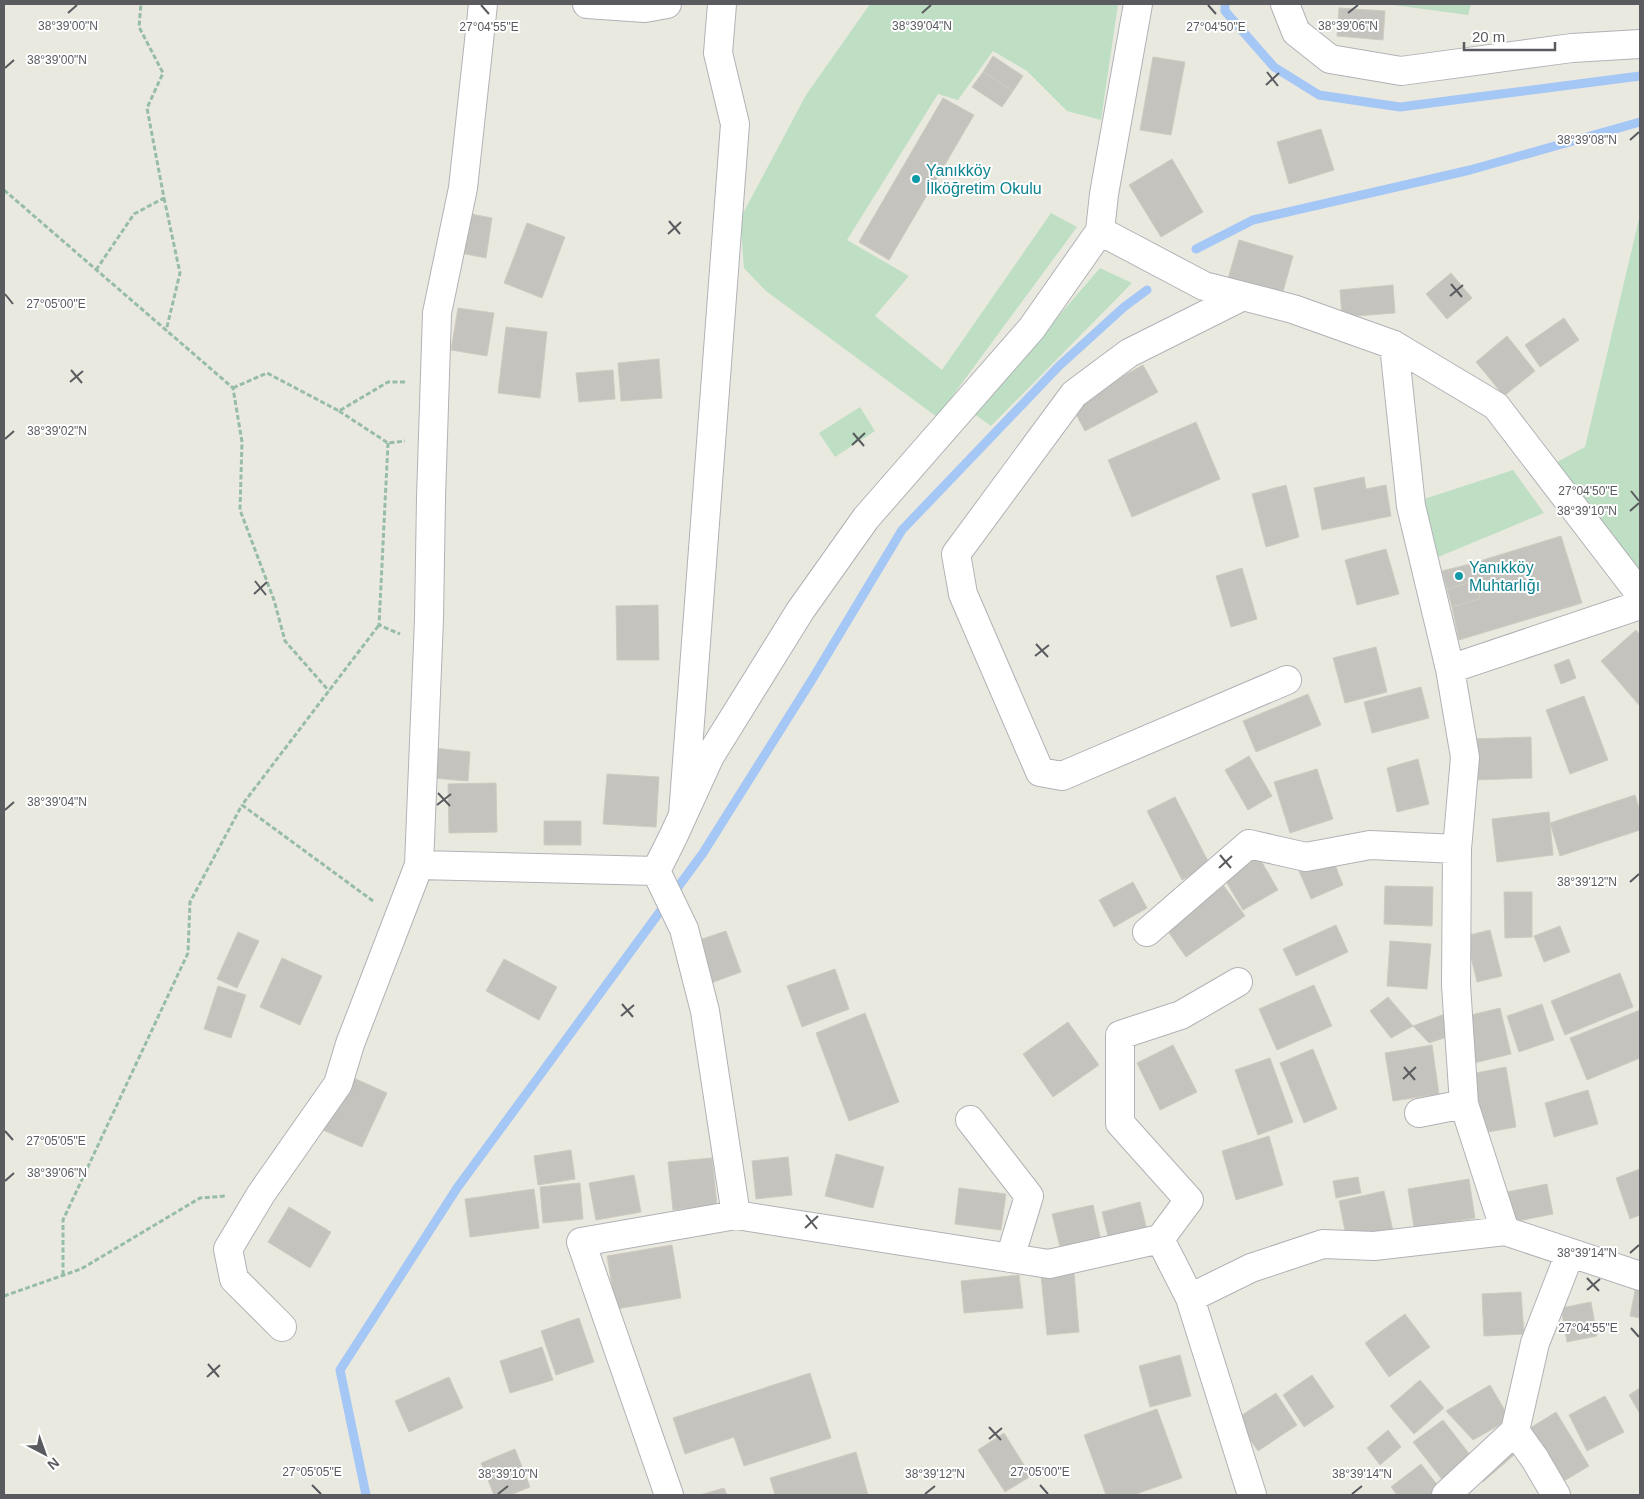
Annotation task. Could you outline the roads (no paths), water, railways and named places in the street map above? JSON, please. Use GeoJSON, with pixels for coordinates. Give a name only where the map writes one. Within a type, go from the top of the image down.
{"type":"FeatureCollection","features":[{"type":"Feature","properties":{"kind":"street"},"geometry":{"type":"LineString","coordinates":[[282,1327],[234,1279],[228,1249],[261,1194],[338,1084],[350,1044],[419,865],[428,647],[437,313],[463,188],[483,4]]}},
{"type":"Feature","properties":{"kind":"street"},"geometry":{"type":"LineString","coordinates":[[587,4],[645,8],[667,4]]}},
{"type":"Feature","properties":{"kind":"street"},"geometry":{"type":"LineString","coordinates":[[683,815],[734,124],[718,53],[722,4]]}},
{"type":"Feature","properties":{"kind":"street"},"geometry":{"type":"LineString","coordinates":[[736,1215],[705,1010],[684,929],[658,875],[710,756],[800,611],[866,518],[1032,328],[1100,231],[1104,194],[1138,4]]}},
{"type":"Feature","properties":{"kind":"street"},"geometry":{"type":"LineString","coordinates":[[1285,4],[1296,32],[1330,59],[1401,71],[1572,48],[1640,44]]}},
{"type":"Feature","properties":{"kind":"street"},"geometry":{"type":"LineString","coordinates":[[1100,231],[1204,286],[1293,309],[1394,345],[1496,406],[1640,594]]}},
{"type":"Feature","properties":{"kind":"street"},"geometry":{"type":"LineString","coordinates":[[1243,296],[1130,353],[1074,394],[956,554],[963,594],[1040,772],[1062,776],[1287,680]]}},
{"type":"Feature","properties":{"kind":"street"},"geometry":{"type":"LineString","coordinates":[[1394,345],[1411,506],[1450,669],[1465,757],[1457,849],[1456,985],[1464,1104],[1505,1231]]}},
{"type":"Feature","properties":{"kind":"street"},"geometry":{"type":"LineString","coordinates":[[1450,669],[1640,605]]}},
{"type":"Feature","properties":{"kind":"street"},"geometry":{"type":"LineString","coordinates":[[1147,932],[1249,844],[1306,857],[1370,845],[1457,849]]}},
{"type":"Feature","properties":{"kind":"street"},"geometry":{"type":"LineString","coordinates":[[419,865],[658,875]]}},
{"type":"Feature","properties":{"kind":"street"},"geometry":{"type":"LineString","coordinates":[[669,1495],[581,1242],[736,1215],[1050,1264],[1160,1239],[1189,1200],[1120,1123],[1120,1035],[1181,1015],[1238,982]]}},
{"type":"Feature","properties":{"kind":"street"},"geometry":{"type":"LineString","coordinates":[[1419,1113],[1464,1104]]}},
{"type":"Feature","properties":{"kind":"street"},"geometry":{"type":"LineString","coordinates":[[970,1120],[1030,1196],[1010,1258]]}},
{"type":"Feature","properties":{"kind":"street"},"geometry":{"type":"LineString","coordinates":[[1190,1298],[1251,1268],[1323,1244],[1374,1246],[1505,1231],[1640,1276]]}},
{"type":"Feature","properties":{"kind":"street"},"geometry":{"type":"LineString","coordinates":[[1160,1239],[1190,1298],[1252,1495]]}},
{"type":"Feature","properties":{"kind":"street"},"geometry":{"type":"LineString","coordinates":[[1446,1495],[1515,1432],[1535,1343],[1570,1253]]}},
{"type":"Feature","properties":{"kind":"street"},"geometry":{"type":"LineString","coordinates":[[1515,1432],[1535,1459],[1556,1495]]}},
{"type":"Feature","properties":{"kind":"waterway"},"geometry":{"type":"LineString","coordinates":[[1225,4],[1225,11],[1274,67],[1319,95],[1400,107],[1640,76]]}},
{"type":"Feature","properties":{"kind":"waterway"},"geometry":{"type":"LineString","coordinates":[[1196,249],[1253,220],[1470,170],[1640,122]]}},
{"type":"Feature","properties":{"kind":"waterway"},"geometry":{"type":"LineString","coordinates":[[366,1495],[340,1370],[457,1188],[703,853],[813,678],[902,530],[1059,366],[1124,307],[1147,290]]}},
{"type":"Feature","properties":{"kind":"place","name":"Yanıkköy İlköğretim Okulu"},"geometry":{"type":"Point","coordinates":[916,179]}},
{"type":"Feature","properties":{"kind":"place","name":"Yanıkköy Muhtarlığı"},"geometry":{"type":"Point","coordinates":[1459,576]}}]}
